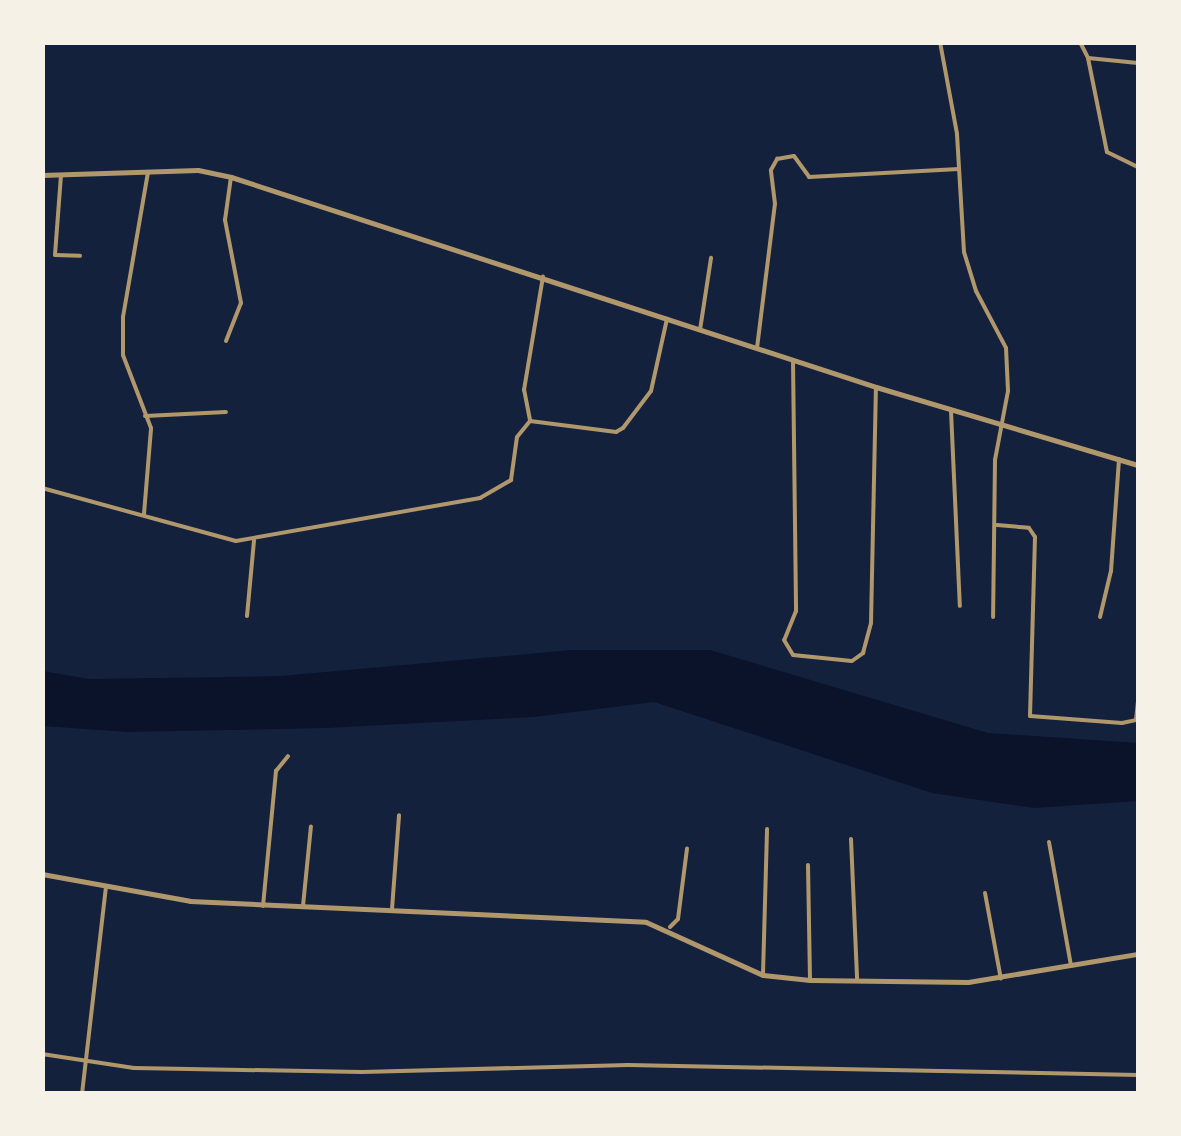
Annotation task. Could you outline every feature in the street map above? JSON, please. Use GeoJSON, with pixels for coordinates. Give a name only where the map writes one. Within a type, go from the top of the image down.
{"type":"FeatureCollection","features":[{"type":"Feature","properties":{"kind":"street"},"geometry":{"type":"LineString","coordinates":[[940,42],[959,169],[964,252],[976,291],[1006,348],[1003,425],[995,460],[993,618]]}},
{"type":"Feature","properties":{"kind":"street"},"geometry":{"type":"LineString","coordinates":[[1080,42],[1088,58],[1107,152],[1138,166]]}},
{"type":"Feature","properties":{"kind":"street"},"geometry":{"type":"LineString","coordinates":[[1088,58],[1138,63]]}},
{"type":"Feature","properties":{"kind":"street"},"geometry":{"type":"LineString","coordinates":[[757,348],[775,204],[771,170],[778,159],[794,156],[809,177],[959,169]]}},
{"type":"Feature","properties":{"kind":"street"},"geometry":{"type":"LineString","coordinates":[[144,514],[152,428],[124,356],[123,317],[148,172]]}},
{"type":"Feature","properties":{"kind":"street"},"geometry":{"type":"LineString","coordinates":[[42,175],[148,172],[231,177],[876,387],[1138,464]]}},
{"type":"Feature","properties":{"kind":"street"},"geometry":{"type":"LineString","coordinates":[[61,174],[55,255],[80,256]]}},
{"type":"Feature","properties":{"kind":"street"},"geometry":{"type":"LineString","coordinates":[[226,341],[241,303],[224,220],[231,177]]}},
{"type":"Feature","properties":{"kind":"street"},"geometry":{"type":"LineString","coordinates":[[700,330],[711,258]]}},
{"type":"Feature","properties":{"kind":"street"},"geometry":{"type":"LineString","coordinates":[[530,421],[524,390],[543,277]]}},
{"type":"Feature","properties":{"kind":"street"},"geometry":{"type":"LineString","coordinates":[[530,421],[616,432],[623,428],[650,391],[667,319]]}},
{"type":"Feature","properties":{"kind":"street"},"geometry":{"type":"LineString","coordinates":[[793,360],[796,611],[784,640],[793,655],[852,660],[863,653],[871,623],[876,387]]}},
{"type":"Feature","properties":{"kind":"street"},"geometry":{"type":"LineString","coordinates":[[950,410],[960,606]]}},
{"type":"Feature","properties":{"kind":"street"},"geometry":{"type":"LineString","coordinates":[[145,416],[226,412]]}},
{"type":"Feature","properties":{"kind":"street"},"geometry":{"type":"LineString","coordinates":[[42,488],[144,514],[208,537],[254,540],[480,498],[511,480],[517,437],[530,421]]}},
{"type":"Feature","properties":{"kind":"street"},"geometry":{"type":"LineString","coordinates":[[1100,617],[1111,571],[1120,459]]}},
{"type":"Feature","properties":{"kind":"street"},"geometry":{"type":"LineString","coordinates":[[997,525],[1029,528],[1034,538],[1030,716],[1122,722],[1136,720],[1138,701]]}},
{"type":"Feature","properties":{"kind":"street"},"geometry":{"type":"LineString","coordinates":[[248,616],[254,540]]}},
{"type":"Feature","properties":{"kind":"street"},"geometry":{"type":"LineString","coordinates":[[263,906],[276,772],[288,756]]}},
{"type":"Feature","properties":{"kind":"street"},"geometry":{"type":"LineString","coordinates":[[392,909],[399,815]]}},
{"type":"Feature","properties":{"kind":"street"},"geometry":{"type":"LineString","coordinates":[[303,907],[311,826]]}},
{"type":"Feature","properties":{"kind":"street"},"geometry":{"type":"LineString","coordinates":[[763,975],[767,829]]}},
{"type":"Feature","properties":{"kind":"street"},"geometry":{"type":"LineString","coordinates":[[851,839],[857,980]]}},
{"type":"Feature","properties":{"kind":"street"},"geometry":{"type":"LineString","coordinates":[[1049,842],[1071,966]]}},
{"type":"Feature","properties":{"kind":"street"},"geometry":{"type":"LineString","coordinates":[[670,927],[678,918],[687,849]]}},
{"type":"Feature","properties":{"kind":"street"},"geometry":{"type":"LineString","coordinates":[[808,865],[810,980]]}},
{"type":"Feature","properties":{"kind":"street"},"geometry":{"type":"LineString","coordinates":[[42,874],[263,906],[392,909],[670,927],[763,975],[810,980],[1002,979],[1138,954]]}},
{"type":"Feature","properties":{"kind":"street"},"geometry":{"type":"LineString","coordinates":[[82,1094],[106,886]]}},
{"type":"Feature","properties":{"kind":"street"},"geometry":{"type":"LineString","coordinates":[[985,893],[1002,979]]}},
{"type":"Feature","properties":{"kind":"street"},"geometry":{"type":"LineString","coordinates":[[42,1054],[85,1062],[362,1072],[628,1065],[1138,1075]]}},
{"type":"Feature","properties":{"kind":"water"},"geometry":{"type":"Polygon","coordinates":[[[571,650],[710,650],[988,733],[1138,743],[1138,801],[1034,808],[932,793],[654,702],[534,717],[327,728],[127,732],[43,726],[43,671],[89,679],[280,676],[571,650]]]}}]}
